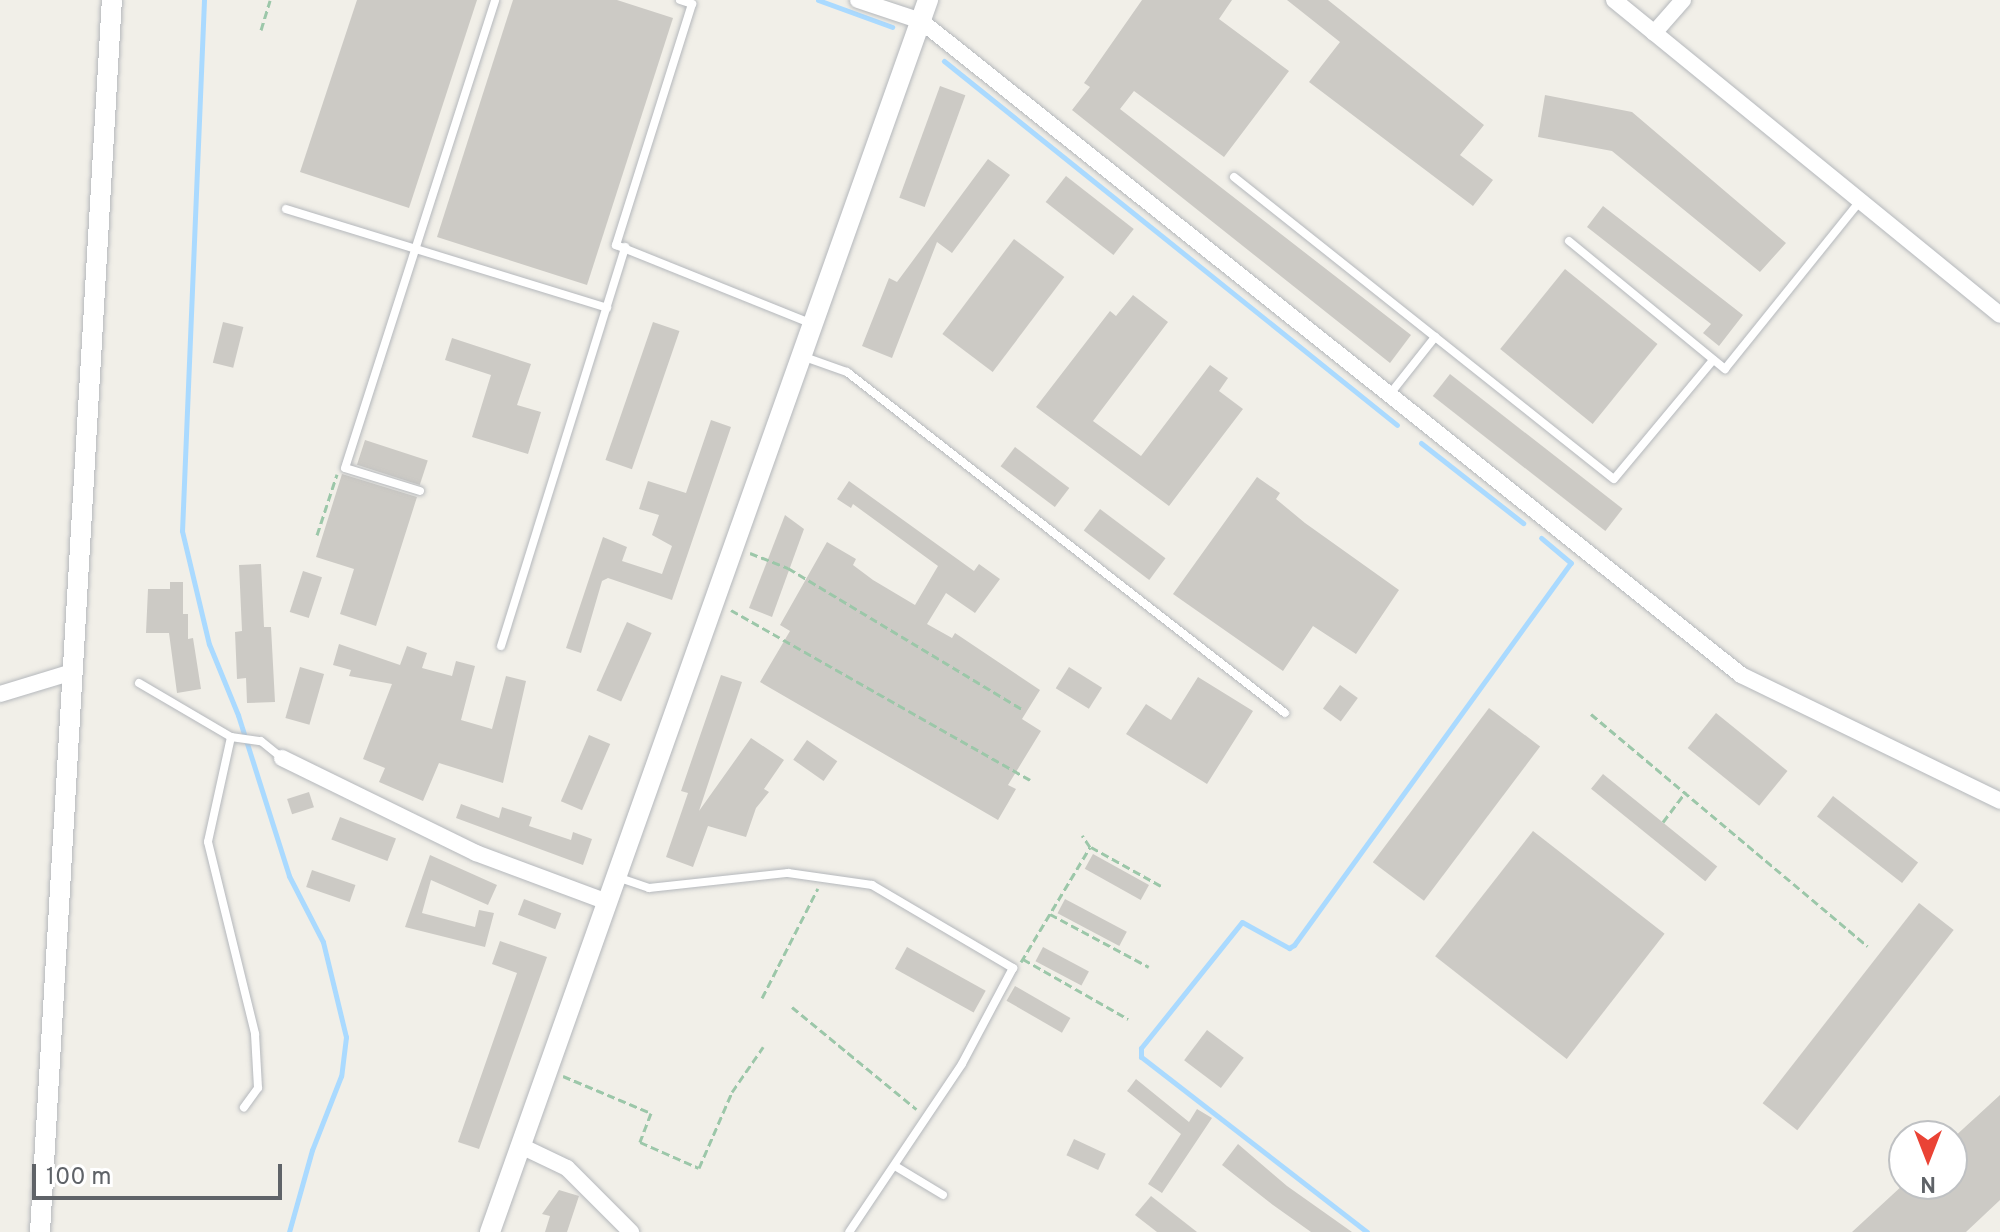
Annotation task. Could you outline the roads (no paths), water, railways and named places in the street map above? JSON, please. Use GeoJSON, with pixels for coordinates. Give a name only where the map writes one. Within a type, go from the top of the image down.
{"type":"FeatureCollection","features":[{"type":"Feature","properties":{"kind":"street"},"geometry":{"type":"LineString","coordinates":[[40,1232],[69,673],[112,0]]}},
{"type":"Feature","properties":{"kind":"street"},"geometry":{"type":"LineString","coordinates":[[858,0],[921,21],[1741,675],[2000,801]]}},
{"type":"Feature","properties":{"kind":"street"},"geometry":{"type":"LineString","coordinates":[[490,1232],[928,0]]}},
{"type":"Feature","properties":{"kind":"street"},"geometry":{"type":"LineString","coordinates":[[1614,0],[2000,315]]}},
{"type":"Feature","properties":{"kind":"street"},"geometry":{"type":"LineString","coordinates":[[1654,33],[1683,0]]}},
{"type":"Feature","properties":{"kind":"street"},"geometry":{"type":"LineString","coordinates":[[0,694],[69,673]]}},
{"type":"Feature","properties":{"kind":"street"},"geometry":{"type":"LineString","coordinates":[[282,758],[464,847],[607,902]]}},
{"type":"Feature","properties":{"kind":"street"},"geometry":{"type":"LineString","coordinates":[[521,1146],[567,1168],[631,1232]]}},
{"type":"Feature","properties":{"kind":"lane"},"geometry":{"type":"LineString","coordinates":[[420,491],[345,468],[412,247],[495,0]]}},
{"type":"Feature","properties":{"kind":"lane"},"geometry":{"type":"LineString","coordinates":[[680,0],[692,4],[616,245],[811,323]]}},
{"type":"Feature","properties":{"kind":"lane"},"geometry":{"type":"LineString","coordinates":[[1234,177],[1614,479],[1713,360]]}},
{"type":"Feature","properties":{"kind":"lane"},"geometry":{"type":"LineString","coordinates":[[1569,241],[1725,369],[1860,201]]}},
{"type":"Feature","properties":{"kind":"lane"},"geometry":{"type":"LineString","coordinates":[[286,209],[607,308]]}},
{"type":"Feature","properties":{"kind":"lane"},"geometry":{"type":"LineString","coordinates":[[501,646],[625,247]]}},
{"type":"Feature","properties":{"kind":"lane"},"geometry":{"type":"LineString","coordinates":[[1390,394],[1435,337]]}},
{"type":"Feature","properties":{"kind":"lane"},"geometry":{"type":"LineString","coordinates":[[801,355],[847,372],[1285,713]]}},
{"type":"Feature","properties":{"kind":"lane"},"geometry":{"type":"LineString","coordinates":[[139,683],[231,737],[255,739],[282,758]]}},
{"type":"Feature","properties":{"kind":"lane"},"geometry":{"type":"LineString","coordinates":[[231,737],[208,842],[255,1034],[258,1088],[244,1107]]}},
{"type":"Feature","properties":{"kind":"lane"},"geometry":{"type":"LineString","coordinates":[[616,877],[669,889],[759,874],[824,877],[872,885],[1013,968],[926,1117],[849,1232]]}},
{"type":"Feature","properties":{"kind":"lane"},"geometry":{"type":"LineString","coordinates":[[895,1166],[943,1195]]}},
{"type":"Feature","properties":{"kind":"waterway"},"geometry":{"type":"LineString","coordinates":[[204,0],[182,531],[209,644],[238,715],[289,876],[323,942],[346,1037],[341,1076],[312,1150],[289,1232]]}},
{"type":"Feature","properties":{"kind":"waterway"},"geometry":{"type":"LineString","coordinates":[[818,0],[892,27]]}},
{"type":"Feature","properties":{"kind":"waterway"},"geometry":{"type":"LineString","coordinates":[[944,61],[1397,425]]}},
{"type":"Feature","properties":{"kind":"waterway"},"geometry":{"type":"LineString","coordinates":[[1421,443],[1523,523]]}},
{"type":"Feature","properties":{"kind":"waterway"},"geometry":{"type":"LineString","coordinates":[[1367,1232],[1141,1057],[1141,1048],[1242,922],[1289,948],[1294,945],[1571,563],[1541,538]]}}]}
